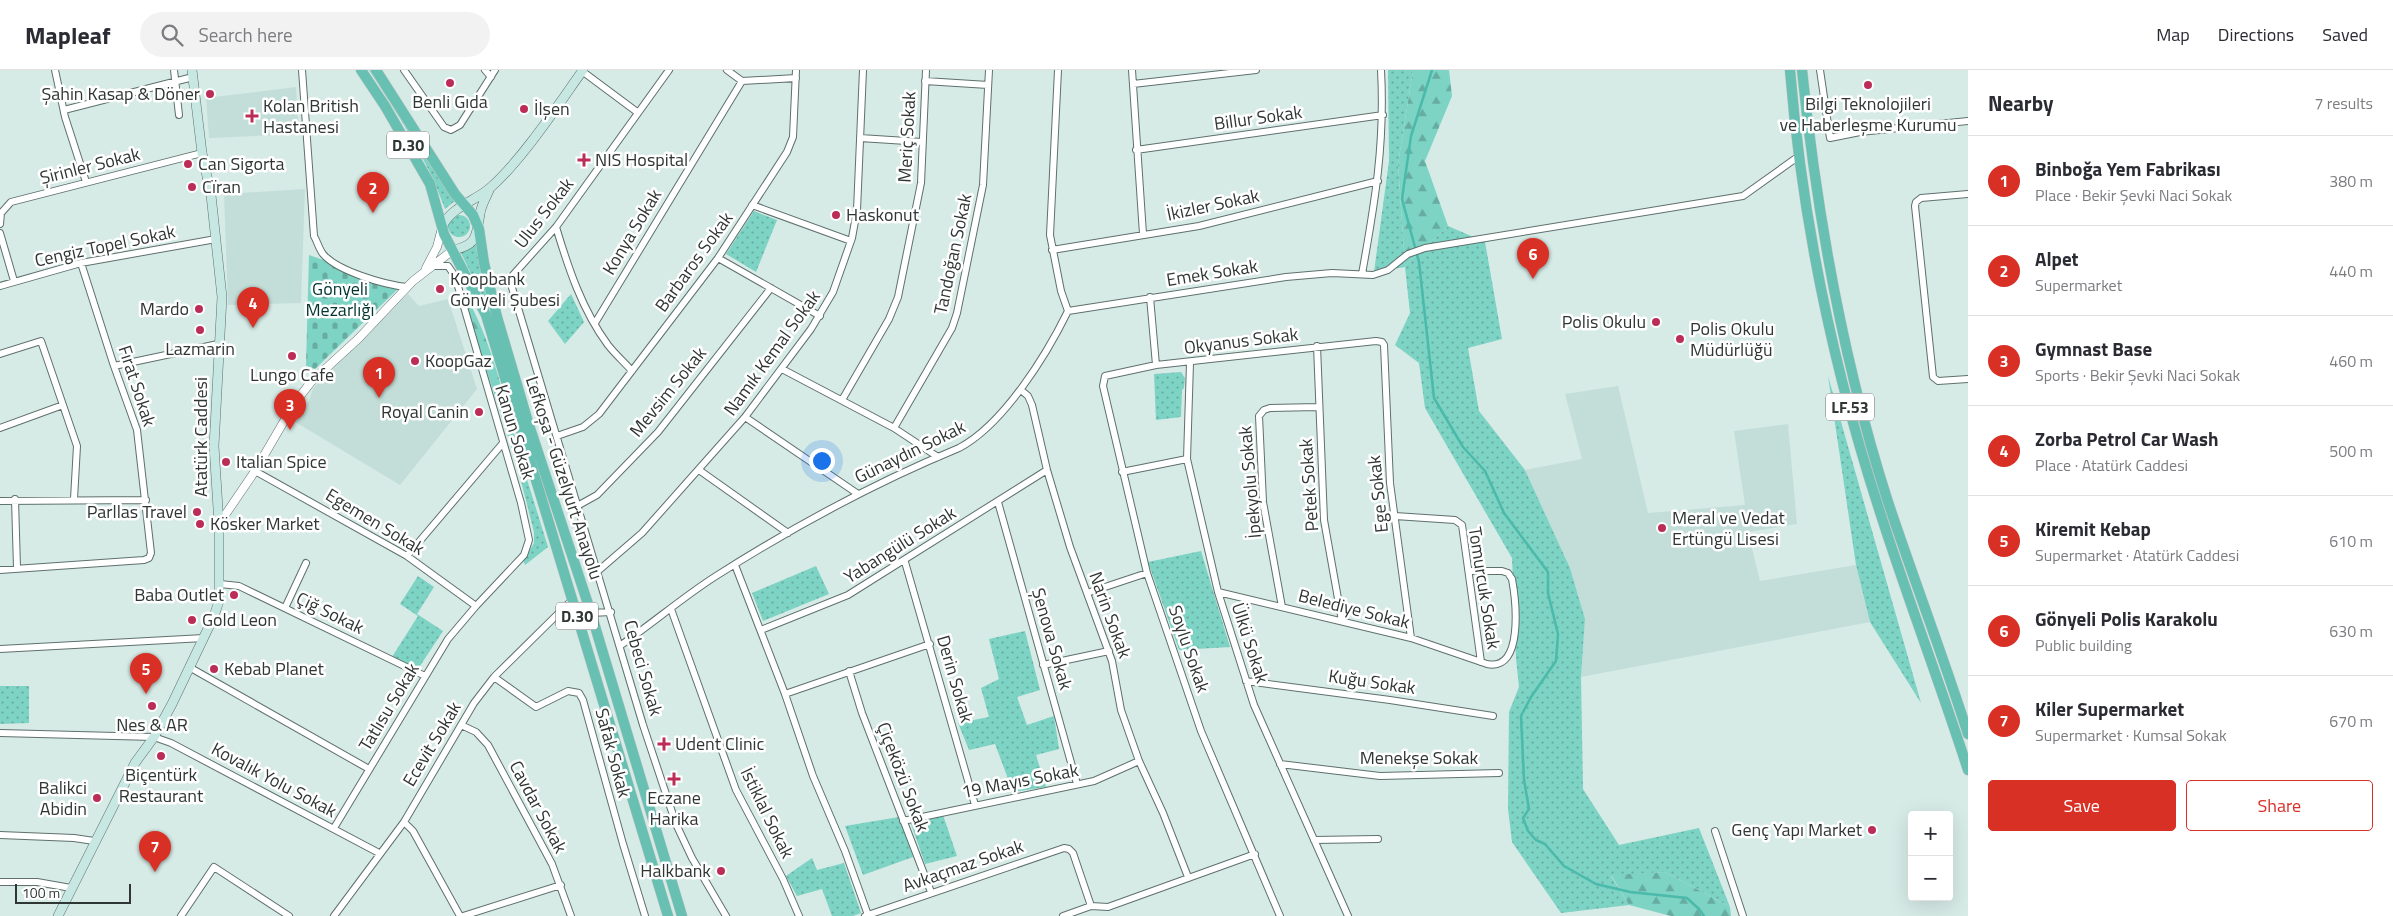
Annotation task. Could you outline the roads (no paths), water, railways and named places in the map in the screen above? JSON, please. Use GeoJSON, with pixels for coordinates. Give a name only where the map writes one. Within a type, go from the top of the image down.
{"type":"FeatureCollection","features":[{"type":"Feature","properties":{"kind":"highway","name":"Lefkoşa - Güzelyurt Anayolu"},"geometry":{"type":"LineString","coordinates":[[361,70],[385,106],[430,184],[452,250],[478,297],[495,341],[668,916]]}},
{"type":"Feature","properties":{"kind":"highway","name":"Lefkoşa - Güzelyurt Anayolu"},"geometry":{"type":"LineString","coordinates":[[376,70],[464,205],[474,215],[479,229],[482,256],[497,317],[528,422],[591,613],[682,916]]}},
{"type":"Feature","properties":{"kind":"highway","name":"LF.53"},"geometry":{"type":"LineString","coordinates":[[1790,70],[1799,156],[1818,268],[1852,415],[1879,509],[1968,770]]}},
{"type":"Feature","properties":{"kind":"highway","name":"LF.53"},"geometry":{"type":"LineString","coordinates":[[1802,70],[1813,170],[1836,299],[1849,358],[1888,501],[1968,734]]}},
{"type":"Feature","properties":{"kind":"main road"},"geometry":{"type":"LineString","coordinates":[[443,226],[447,217],[490,188],[517,158],[583,71]]}},
{"type":"Feature","properties":{"kind":"main road","name":"Atatürk Caddesi"},"geometry":{"type":"LineString","coordinates":[[58,916],[94,841],[135,763],[154,737],[204,638],[216,608],[220,584],[219,524],[214,446],[222,297],[211,195],[202,153],[192,73]]}},
{"type":"Feature","properties":{"kind":"main road"},"geometry":{"type":"LineString","coordinates":[[452,250],[470,244],[479,229],[480,213],[490,188]]}},
{"type":"Feature","properties":{"kind":"street"},"geometry":{"type":"LineString","coordinates":[[55,70],[64,110],[86,182]]}},
{"type":"Feature","properties":{"kind":"street"},"geometry":{"type":"LineString","coordinates":[[174,70],[179,115]]}},
{"type":"Feature","properties":{"kind":"street"},"geometry":{"type":"LineString","coordinates":[[302,70],[314,236],[323,254],[339,266],[392,286],[407,287]]}},
{"type":"Feature","properties":{"kind":"street"},"geometry":{"type":"LineString","coordinates":[[404,70],[444,127],[454,130],[460,125],[495,70]]}},
{"type":"Feature","properties":{"kind":"street"},"geometry":{"type":"LineString","coordinates":[[485,70],[491,77]]}},
{"type":"Feature","properties":{"kind":"street","name":"Ulus Sokak"},"geometry":{"type":"LineString","coordinates":[[512,276],[556,227],[669,70]]}},
{"type":"Feature","properties":{"kind":"street"},"geometry":{"type":"LineString","coordinates":[[727,70],[742,81],[796,78]]}},
{"type":"Feature","properties":{"kind":"street","name":"Barbaros Sokak"},"geometry":{"type":"LineString","coordinates":[[557,436],[583,427],[592,421],[607,405],[718,258],[792,142],[796,70]]}},
{"type":"Feature","properties":{"kind":"street","name":"Namık Kemal Sokak"},"geometry":{"type":"LineString","coordinates":[[598,571],[642,533],[745,417],[782,370],[820,316],[833,292],[851,241],[857,210],[863,70]]}},
{"type":"Feature","properties":{"kind":"street","name":"Meriç Sokak"},"geometry":{"type":"LineString","coordinates":[[842,400],[889,319],[896,303],[921,182],[926,70]]}},
{"type":"Feature","properties":{"kind":"street","name":"Tandoğan Sokak"},"geometry":{"type":"LineString","coordinates":[[894,428],[955,319],[982,196],[989,70]]}},
{"type":"Feature","properties":{"kind":"street"},"geometry":{"type":"LineString","coordinates":[[1058,70],[1051,224],[1052,250],[1061,291],[1068,312]]}},
{"type":"Feature","properties":{"kind":"street"},"geometry":{"type":"LineString","coordinates":[[1132,70],[1143,234]]}},
{"type":"Feature","properties":{"kind":"street"},"geometry":{"type":"LineString","coordinates":[[1133,84],[1256,70]]}},
{"type":"Feature","properties":{"kind":"street"},"geometry":{"type":"LineString","coordinates":[[1362,274],[1378,181],[1383,115],[1381,70]]}},
{"type":"Feature","properties":{"kind":"street"},"geometry":{"type":"LineString","coordinates":[[1820,70],[1830,138],[1860,132],[1968,121]]}},
{"type":"Feature","properties":{"kind":"street"},"geometry":{"type":"LineString","coordinates":[[583,71],[637,112]]}},
{"type":"Feature","properties":{"kind":"street"},"geometry":{"type":"LineString","coordinates":[[64,110],[176,80],[192,73]]}},
{"type":"Feature","properties":{"kind":"street","name":"Konya Sokak"},"geometry":{"type":"LineString","coordinates":[[595,323],[742,81]]}},
{"type":"Feature","properties":{"kind":"street"},"geometry":{"type":"LineString","coordinates":[[925,81],[988,86]]}},
{"type":"Feature","properties":{"kind":"street","name":"Billur Sokak"},"geometry":{"type":"LineString","coordinates":[[1136,150],[1383,115]]}},
{"type":"Feature","properties":{"kind":"street"},"geometry":{"type":"LineString","coordinates":[[860,138],[922,142]]}},
{"type":"Feature","properties":{"kind":"street","name":"Şirinler Sokak"},"geometry":{"type":"LineString","coordinates":[[0,224],[1,213],[12,202],[202,153]]}},
{"type":"Feature","properties":{"kind":"street","name":"Emek Sokak"},"geometry":{"type":"LineString","coordinates":[[1068,312],[1286,276],[1332,273],[1373,275],[1382,273],[1408,254],[1425,248],[1743,196],[1799,156]]}},
{"type":"Feature","properties":{"kind":"street","name":"İkizler Sokak"},"geometry":{"type":"LineString","coordinates":[[1052,250],[1199,226],[1378,181]]}},
{"type":"Feature","properties":{"kind":"street"},"geometry":{"type":"LineString","coordinates":[[1968,194],[1921,198],[1916,202],[1915,206],[1933,377],[1938,381],[1968,379]]}},
{"type":"Feature","properties":{"kind":"street"},"geometry":{"type":"LineString","coordinates":[[752,205],[851,241]]}},
{"type":"Feature","properties":{"kind":"street"},"geometry":{"type":"LineString","coordinates":[[418,277],[433,258],[443,226]]}},
{"type":"Feature","properties":{"kind":"street"},"geometry":{"type":"LineString","coordinates":[[556,227],[573,279],[595,323],[608,344],[632,371]]}},
{"type":"Feature","properties":{"kind":"street"},"geometry":{"type":"LineString","coordinates":[[0,233],[14,282]]}},
{"type":"Feature","properties":{"kind":"street","name":"Cengiz Topel Sokak"},"geometry":{"type":"LineString","coordinates":[[0,286],[81,263],[216,239]]}},
{"type":"Feature","properties":{"kind":"street"},"geometry":{"type":"LineString","coordinates":[[219,524],[255,471],[294,404],[312,382],[358,339],[407,287],[452,250]]}},
{"type":"Feature","properties":{"kind":"street"},"geometry":{"type":"LineString","coordinates":[[718,258],[820,316]]}},
{"type":"Feature","properties":{"kind":"street","name":"Fırat Sokak"},"geometry":{"type":"LineString","coordinates":[[17,568],[144,560],[149,558],[151,553],[137,430],[81,263]]}},
{"type":"Feature","properties":{"kind":"street","name":"Kanun Sokak"},"geometry":{"type":"LineString","coordinates":[[433,266],[448,266],[455,276],[530,540],[524,555],[476,606]]}},
{"type":"Feature","properties":{"kind":"street","name":"Cebeci Sokak"},"geometry":{"type":"LineString","coordinates":[[512,276],[511,284],[579,504],[643,725],[676,824],[692,858],[726,916]]}},
{"type":"Feature","properties":{"kind":"street","name":"Mevsim Sokak"},"geometry":{"type":"LineString","coordinates":[[579,504],[597,495],[658,432],[770,288]]}},
{"type":"Feature","properties":{"kind":"street"},"geometry":{"type":"LineString","coordinates":[[1150,297],[1156,366]]}},
{"type":"Feature","properties":{"kind":"street","name":"Günaydın Sokak"},"geometry":{"type":"LineString","coordinates":[[621,646],[716,576],[788,532],[858,494],[974,439],[1021,390],[1068,312]]}},
{"type":"Feature","properties":{"kind":"street"},"geometry":{"type":"LineString","coordinates":[[0,354],[41,340],[77,446],[74,499]]}},
{"type":"Feature","properties":{"kind":"street","name":"Okyanus Sokak"},"geometry":{"type":"LineString","coordinates":[[1102,381],[1109,374],[1156,366],[1317,346],[1378,341],[1384,345]]}},
{"type":"Feature","properties":{"kind":"street"},"geometry":{"type":"LineString","coordinates":[[114,366],[218,344]]}},
{"type":"Feature","properties":{"kind":"street","name":"Ege Sokak"},"geometry":{"type":"LineString","coordinates":[[1384,345],[1390,475],[1410,638]]}},
{"type":"Feature","properties":{"kind":"street","name":"Petek Sokak"},"geometry":{"type":"LineString","coordinates":[[1317,346],[1324,520],[1342,621]]}},
{"type":"Feature","properties":{"kind":"street","name":"Ülkü Sokak"},"geometry":{"type":"LineString","coordinates":[[1190,363],[1187,460],[1218,592],[1246,681],[1280,764],[1348,916]]}},
{"type":"Feature","properties":{"kind":"street"},"geometry":{"type":"LineString","coordinates":[[782,370],[894,428],[938,457]]}},
{"type":"Feature","properties":{"kind":"street","name":"Soylu Sokak"},"geometry":{"type":"LineString","coordinates":[[1102,381],[1147,573],[1200,731],[1225,791],[1255,854],[1280,916]]}},
{"type":"Feature","properties":{"kind":"street","name":"Narin Sokak"},"geometry":{"type":"LineString","coordinates":[[1021,390],[1028,396],[1032,405],[1047,470],[1087,593],[1109,651],[1119,704],[1139,761],[1164,813],[1188,877]]}},
{"type":"Feature","properties":{"kind":"street"},"geometry":{"type":"LineString","coordinates":[[0,428],[64,405]]}},
{"type":"Feature","properties":{"kind":"street","name":"İpekyolu Sokak"},"geometry":{"type":"LineString","coordinates":[[1282,607],[1263,502],[1259,416],[1267,409],[1318,407]]}},
{"type":"Feature","properties":{"kind":"street"},"geometry":{"type":"LineString","coordinates":[[745,417],[858,494]]}},
{"type":"Feature","properties":{"kind":"street"},"geometry":{"type":"LineString","coordinates":[[407,556],[503,443]]}},
{"type":"Feature","properties":{"kind":"street"},"geometry":{"type":"LineString","coordinates":[[1122,472],[1187,460]]}},
{"type":"Feature","properties":{"kind":"street"},"geometry":{"type":"LineString","coordinates":[[699,470],[788,532]]}},
{"type":"Feature","properties":{"kind":"street","name":"Yabangülü Sokak"},"geometry":{"type":"LineString","coordinates":[[761,630],[848,596],[905,562],[1047,470]]}},
{"type":"Feature","properties":{"kind":"street","name":"Egemen Sokak"},"geometry":{"type":"LineString","coordinates":[[255,471],[407,556],[476,606]]}},
{"type":"Feature","properties":{"kind":"street"},"geometry":{"type":"LineString","coordinates":[[0,501],[15,499],[146,500]]}},
{"type":"Feature","properties":{"kind":"street"},"geometry":{"type":"LineString","coordinates":[[0,570],[17,568],[15,499]]}},
{"type":"Feature","properties":{"kind":"street","name":"Şenova Sokak"},"geometry":{"type":"LineString","coordinates":[[998,502],[1077,784]]}},
{"type":"Feature","properties":{"kind":"street","name":"Tomurcuk Sokak"},"geometry":{"type":"LineString","coordinates":[[1395,516],[1459,521],[1462,527],[1469,571],[1481,662]]}},
{"type":"Feature","properties":{"kind":"street","name":"Derin Sokak"},"geometry":{"type":"LineString","coordinates":[[905,562],[975,805]]}},
{"type":"Feature","properties":{"kind":"street"},"geometry":{"type":"LineString","coordinates":[[285,608],[306,563]]}},
{"type":"Feature","properties":{"kind":"street"},"geometry":{"type":"LineString","coordinates":[[735,565],[785,694],[813,776],[845,852],[867,916]]}},
{"type":"Feature","properties":{"kind":"street"},"geometry":{"type":"LineString","coordinates":[[1469,571],[1504,571],[1510,574],[1512,582],[1514,633],[1511,654],[1500,664],[1492,665],[1481,662]]}},
{"type":"Feature","properties":{"kind":"street"},"geometry":{"type":"LineString","coordinates":[[1087,593],[1147,573]]}},
{"type":"Feature","properties":{"kind":"street","name":"Çiğ Sokak"},"geometry":{"type":"LineString","coordinates":[[220,584],[239,586],[425,676]]}},
{"type":"Feature","properties":{"kind":"street","name":"Belediye Sokak"},"geometry":{"type":"LineString","coordinates":[[1218,592],[1410,638],[1481,662]]}},
{"type":"Feature","properties":{"kind":"street","name":"Ecevit Sokak"},"geometry":{"type":"LineString","coordinates":[[334,916],[379,853],[404,822],[461,725],[494,677],[572,600]]}},
{"type":"Feature","properties":{"kind":"street","name":"Tatlısu Sokak"},"geometry":{"type":"LineString","coordinates":[[334,828],[448,640],[476,606]]}},
{"type":"Feature","properties":{"kind":"street","name":"İstiklal Sokak"},"geometry":{"type":"LineString","coordinates":[[671,609],[736,790],[783,879],[798,916]]}},
{"type":"Feature","properties":{"kind":"street"},"geometry":{"type":"LineString","coordinates":[[591,613],[611,612]]}},
{"type":"Feature","properties":{"kind":"street"},"geometry":{"type":"LineString","coordinates":[[0,649],[204,638]]}},
{"type":"Feature","properties":{"kind":"street"},"geometry":{"type":"LineString","coordinates":[[785,694],[930,644]]}},
{"type":"Feature","properties":{"kind":"street"},"geometry":{"type":"LineString","coordinates":[[1044,665],[1109,651]]}},
{"type":"Feature","properties":{"kind":"street"},"geometry":{"type":"LineString","coordinates":[[189,667],[369,769]]}},
{"type":"Feature","properties":{"kind":"street","name":"Çiçeközü Sokak"},"geometry":{"type":"LineString","coordinates":[[849,672],[862,713],[931,892]]}},
{"type":"Feature","properties":{"kind":"street","name":"Safak Sokak"},"geometry":{"type":"LineString","coordinates":[[494,677],[536,707],[568,691],[579,693],[583,700],[622,844],[645,916]]}},
{"type":"Feature","properties":{"kind":"street","name":"Kuğu Sokak"},"geometry":{"type":"LineString","coordinates":[[1246,681],[1493,716]]}},
{"type":"Feature","properties":{"kind":"street","name":"Cavdar Sokak"},"geometry":{"type":"LineString","coordinates":[[461,725],[476,732],[488,745],[552,864],[571,916]]}},
{"type":"Feature","properties":{"kind":"street"},"geometry":{"type":"LineString","coordinates":[[0,733],[154,737]]}},
{"type":"Feature","properties":{"kind":"street","name":"Kovalık Yolu Sokak"},"geometry":{"type":"LineString","coordinates":[[154,737],[171,743],[379,853]]}},
{"type":"Feature","properties":{"kind":"street","name":"19 Mayıs Sokak"},"geometry":{"type":"LineString","coordinates":[[903,821],[1101,779],[1139,761]]}},
{"type":"Feature","properties":{"kind":"street","name":"Menekşe Sokak"},"geometry":{"type":"LineString","coordinates":[[1280,764],[1380,776],[1499,773]]}},
{"type":"Feature","properties":{"kind":"street"},"geometry":{"type":"LineString","coordinates":[[404,822],[413,831],[462,916],[560,885]]}},
{"type":"Feature","properties":{"kind":"street"},"geometry":{"type":"LineString","coordinates":[[1715,831],[1743,916]]}},
{"type":"Feature","properties":{"kind":"street"},"geometry":{"type":"LineString","coordinates":[[0,835],[74,838],[94,841]]}},
{"type":"Feature","properties":{"kind":"street"},"geometry":{"type":"LineString","coordinates":[[1314,840],[1378,839]]}},
{"type":"Feature","properties":{"kind":"street","name":"Avkaçmaz Sokak"},"geometry":{"type":"LineString","coordinates":[[867,916],[1059,848],[1071,850],[1091,906]]}},
{"type":"Feature","properties":{"kind":"street"},"geometry":{"type":"LineString","coordinates":[[1063,916],[1091,906],[1108,907],[1255,854]]}},
{"type":"Feature","properties":{"kind":"street"},"geometry":{"type":"LineString","coordinates":[[180,916],[214,867],[289,916]]}},
{"type":"Feature","properties":{"kind":"street"},"geometry":{"type":"LineString","coordinates":[[0,882],[37,882],[71,888]]}},
{"type":"Feature","properties":{"kind":"water"},"geometry":{"type":"Polygon","coordinates":[[[1249,644],[1255,645],[1261,662],[1252,665],[1245,648],[1249,644]]]}},
{"type":"Feature","properties":{"kind":"waterway"},"geometry":{"type":"LineString","coordinates":[[1432,70],[1411,136],[1402,199],[1419,262],[1434,398],[1463,447],[1485,471],[1504,513],[1548,572],[1548,593],[1558,634],[1556,661],[1531,697],[1521,716],[1524,780],[1529,809],[1523,818],[1528,831],[1536,840],[1545,844],[1564,866],[1596,884],[1630,892],[1687,898],[1704,916]]}},
{"type":"Feature","properties":{"kind":"place","name":"Benli Gıda"},"geometry":{"type":"Point","coordinates":[450,83]}},
{"type":"Feature","properties":{"kind":"place","name":"Bilgi Teknolojileri ve Haberleşme Kurumu"},"geometry":{"type":"Point","coordinates":[1868,85]}},
{"type":"Feature","properties":{"kind":"place","name":"Şahin Kasap & Döner"},"geometry":{"type":"Point","coordinates":[210,94]}},
{"type":"Feature","properties":{"kind":"place","name":"İlşen"},"geometry":{"type":"Point","coordinates":[524,109]}},
{"type":"Feature","properties":{"kind":"place","name":"Kolan British Hastanesi"},"geometry":{"type":"Point","coordinates":[252,116]}},
{"type":"Feature","properties":{"kind":"place","name":"NIS Hospital"},"geometry":{"type":"Point","coordinates":[584,160]}},
{"type":"Feature","properties":{"kind":"place","name":"Can Sigorta"},"geometry":{"type":"Point","coordinates":[188,164]}},
{"type":"Feature","properties":{"kind":"place","name":"Cïran"},"geometry":{"type":"Point","coordinates":[192,187]}},
{"type":"Feature","properties":{"kind":"place","name":"Alpet"},"geometry":{"type":"Point","coordinates":[373,213]}},
{"type":"Feature","properties":{"kind":"place","name":"Haskonut"},"geometry":{"type":"Point","coordinates":[836,215]}},
{"type":"Feature","properties":{"kind":"place","name":"Gönyeli Polis Karakolu"},"geometry":{"type":"Point","coordinates":[1533,279]}},
{"type":"Feature","properties":{"kind":"place","name":"Koopbank Gönyeli Şubesi"},"geometry":{"type":"Point","coordinates":[440,289]}},
{"type":"Feature","properties":{"kind":"place","name":"Mardo"},"geometry":{"type":"Point","coordinates":[199,309]}},
{"type":"Feature","properties":{"kind":"place","name":"Polis Okulu"},"geometry":{"type":"Point","coordinates":[1656,322]}},
{"type":"Feature","properties":{"kind":"place","name":"Zorba Petrol Car Wash"},"geometry":{"type":"Point","coordinates":[253,328]}},
{"type":"Feature","properties":{"kind":"place","name":"Lazmarin"},"geometry":{"type":"Point","coordinates":[200,330]}},
{"type":"Feature","properties":{"kind":"place","name":"Polis Okulu Müdürlüğü"},"geometry":{"type":"Point","coordinates":[1680,339]}},
{"type":"Feature","properties":{"kind":"place","name":"Lungo Cafe"},"geometry":{"type":"Point","coordinates":[292,356]}},
{"type":"Feature","properties":{"kind":"place","name":"KoopGaz"},"geometry":{"type":"Point","coordinates":[415,361]}},
{"type":"Feature","properties":{"kind":"place","name":"Binboğa Yem Fabrikası"},"geometry":{"type":"Point","coordinates":[379,398]}},
{"type":"Feature","properties":{"kind":"place","name":"Royal Canin"},"geometry":{"type":"Point","coordinates":[479,412]}},
{"type":"Feature","properties":{"kind":"place","name":"Gymnast Base"},"geometry":{"type":"Point","coordinates":[290,430]}},
{"type":"Feature","properties":{"kind":"place","name":"Italian Spice"},"geometry":{"type":"Point","coordinates":[226,462]}},
{"type":"Feature","properties":{"kind":"place","name":"Parllas Travel"},"geometry":{"type":"Point","coordinates":[197,512]}},
{"type":"Feature","properties":{"kind":"place","name":"Kösker Market"},"geometry":{"type":"Point","coordinates":[200,524]}},
{"type":"Feature","properties":{"kind":"place","name":"Meral ve Vedat Ertüngü Lisesi"},"geometry":{"type":"Point","coordinates":[1662,528]}},
{"type":"Feature","properties":{"kind":"place","name":"Baba Outlet"},"geometry":{"type":"Point","coordinates":[234,595]}},
{"type":"Feature","properties":{"kind":"place","name":"Gold Leon"},"geometry":{"type":"Point","coordinates":[192,620]}},
{"type":"Feature","properties":{"kind":"place","name":"Kebab Planet"},"geometry":{"type":"Point","coordinates":[214,669]}},
{"type":"Feature","properties":{"kind":"place","name":"Kiremit Kebap"},"geometry":{"type":"Point","coordinates":[146,694]}},
{"type":"Feature","properties":{"kind":"place","name":"Nes & AR"},"geometry":{"type":"Point","coordinates":[152,706]}},
{"type":"Feature","properties":{"kind":"place","name":"Udent Clinic"},"geometry":{"type":"Point","coordinates":[664,744]}},
{"type":"Feature","properties":{"kind":"place","name":"Biçentürk Restaurant"},"geometry":{"type":"Point","coordinates":[161,756]}},
{"type":"Feature","properties":{"kind":"place","name":"Eczane Harika"},"geometry":{"type":"Point","coordinates":[674,779]}},
{"type":"Feature","properties":{"kind":"place","name":"Balikci Abidin"},"geometry":{"type":"Point","coordinates":[97,798]}},
{"type":"Feature","properties":{"kind":"place","name":"Genç Yapı Market"},"geometry":{"type":"Point","coordinates":[1872,830]}},
{"type":"Feature","properties":{"kind":"place","name":"Halkbank"},"geometry":{"type":"Point","coordinates":[721,871]}},
{"type":"Feature","properties":{"kind":"place","name":"Kiler Supermarket"},"geometry":{"type":"Point","coordinates":[155,872]}},
{"type":"Feature","properties":{"kind":"park label","name":"Gönyeli Mezarlığı"},"geometry":{"type":"Point","coordinates":[340,299]}}]}
